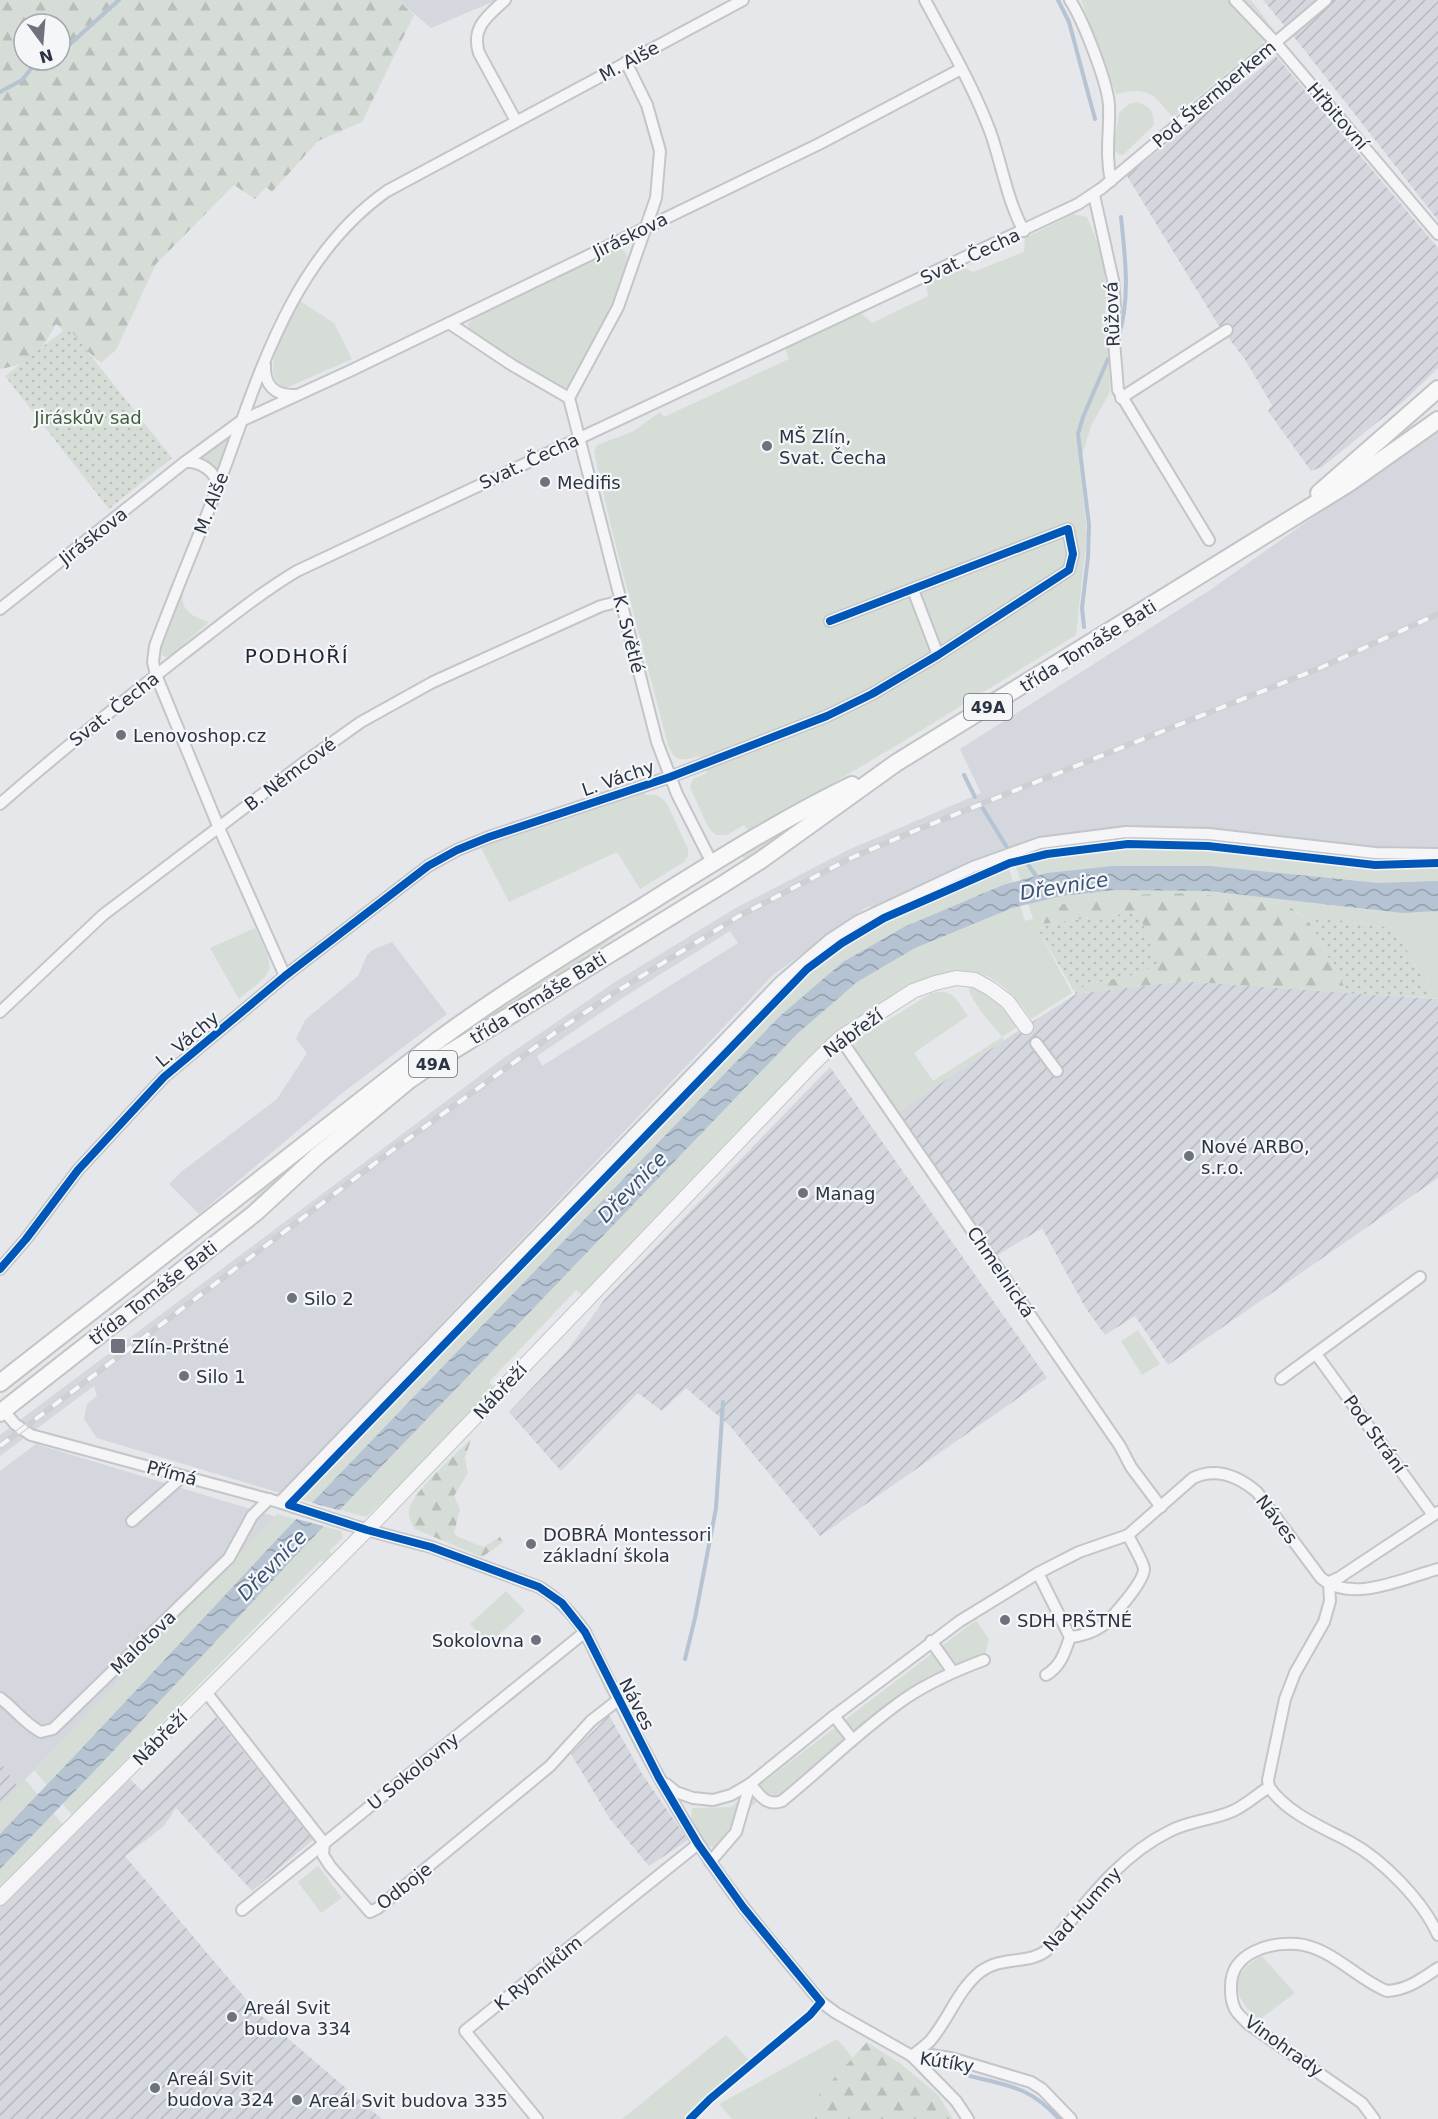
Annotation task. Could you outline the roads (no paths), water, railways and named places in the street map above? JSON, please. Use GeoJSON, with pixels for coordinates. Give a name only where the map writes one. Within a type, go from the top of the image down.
{"type":"FeatureCollection","features":[{"type":"Feature","properties":{"kind":"main road","name":"třída Tomáše Bati"},"geometry":{"type":"LineString","coordinates":[[1280,527],[1438,389]]}},
{"type":"Feature","properties":{"kind":"main road","name":"třída Tomáše Bati"},"geometry":{"type":"LineString","coordinates":[[1,1410],[255,1213],[317,1156],[409,1080],[725,883],[896,764],[1349,483],[1438,420]]}},
{"type":"Feature","properties":{"kind":"main road","name":"třída Tomáše Bati"},"geometry":{"type":"LineString","coordinates":[[0,1383],[437,1041],[492,1001],[712,863],[814,804],[896,764]]}},
{"type":"Feature","properties":{"kind":"main road"},"geometry":{"type":"LineString","coordinates":[[712,863],[725,883]]}},
{"type":"Feature","properties":{"kind":"street"},"geometry":{"type":"LineString","coordinates":[[505,0],[481,23],[476,41],[479,53],[516,122]]}},
{"type":"Feature","properties":{"kind":"street","name":"M. Alše"},"geometry":{"type":"LineString","coordinates":[[285,976],[219,828],[156,675],[153,662],[155,646],[241,421],[291,302],[333,240],[354,218],[387,191],[743,0]]}},
{"type":"Feature","properties":{"kind":"street"},"geometry":{"type":"LineString","coordinates":[[925,0],[989,129],[1016,214],[1024,231]]}},
{"type":"Feature","properties":{"kind":"street"},"geometry":{"type":"LineString","coordinates":[[1070,0],[1107,88],[1109,106],[1107,159],[1111,181]]}},
{"type":"Feature","properties":{"kind":"street","name":"Hřbitovní"},"geometry":{"type":"LineString","coordinates":[[1235,0],[1275,42],[1438,234]]}},
{"type":"Feature","properties":{"kind":"street","name":"Pod Šternberkem"},"geometry":{"type":"LineString","coordinates":[[1098,191],[1326,0]]}},
{"type":"Feature","properties":{"kind":"street"},"geometry":{"type":"LineString","coordinates":[[449,323],[512,365],[569,398],[618,308],[656,198],[660,151],[647,105],[626,62]]}},
{"type":"Feature","properties":{"kind":"street","name":"Jiráskova"},"geometry":{"type":"LineString","coordinates":[[0,609],[241,421],[819,144],[961,69]]}},
{"type":"Feature","properties":{"kind":"street","name":"Svat. Čecha"},"geometry":{"type":"LineString","coordinates":[[0,804],[50,760],[156,675],[270,587],[297,571],[1024,231],[1098,191]]}},
{"type":"Feature","properties":{"kind":"street","name":"Růžová"},"geometry":{"type":"LineString","coordinates":[[1098,191],[1113,280],[1115,372],[1121,398],[1209,540]]}},
{"type":"Feature","properties":{"kind":"street"},"geometry":{"type":"LineString","coordinates":[[1121,398],[1227,330]]}},
{"type":"Feature","properties":{"kind":"street"},"geometry":{"type":"LineString","coordinates":[[265,362],[266,378],[272,389],[284,395],[297,395]]}},
{"type":"Feature","properties":{"kind":"street","name":"K. Světlé"},"geometry":{"type":"LineString","coordinates":[[569,398],[657,742],[670,777],[712,863]]}},
{"type":"Feature","properties":{"kind":"street"},"geometry":{"type":"LineString","coordinates":[[186,462],[195,462],[206,468],[216,478],[218,486]]}},
{"type":"Feature","properties":{"kind":"street","name":"L. Váchy"},"geometry":{"type":"LineString","coordinates":[[0,1269],[26,1239],[78,1170],[164,1077],[285,976],[409,879],[457,850],[489,837],[670,777],[827,716],[894,681],[1069,570],[1073,554],[1068,529],[830,621]]}},
{"type":"Feature","properties":{"kind":"street"},"geometry":{"type":"LineString","coordinates":[[913,590],[938,655]]}},
{"type":"Feature","properties":{"kind":"street","name":"B. Němcové"},"geometry":{"type":"LineString","coordinates":[[0,1012],[103,915],[361,722],[397,700],[601,606],[621,601]]}},
{"type":"Feature","properties":{"kind":"street","name":"Malotova"},"geometry":{"type":"LineString","coordinates":[[0,1698],[13,1707],[31,1727],[41,1732],[53,1729],[229,1558],[252,1516],[280,1502],[780,982],[829,940],[858,921],[903,898],[1006,854],[1040,843],[1126,832],[1209,834],[1375,853],[1438,854]]}},
{"type":"Feature","properties":{"kind":"street","name":"Nábřeží"},"geometry":{"type":"LineString","coordinates":[[0,1898],[367,1530],[586,1299],[840,1038],[913,991],[935,982],[956,978],[975,980],[991,989],[1008,1002],[1026,1027]]}},
{"type":"Feature","properties":{"kind":"street","name":"Chmelnická"},"geometry":{"type":"LineString","coordinates":[[840,1038],[1120,1446],[1131,1467],[1161,1507]]}},
{"type":"Feature","properties":{"kind":"street"},"geometry":{"type":"LineString","coordinates":[[1036,1043],[1057,1071]]}},
{"type":"Feature","properties":{"kind":"street"},"geometry":{"type":"LineString","coordinates":[[1281,1379],[1419,1277]]}},
{"type":"Feature","properties":{"kind":"street","name":"Pod Strání"},"geometry":{"type":"LineString","coordinates":[[1316,1354],[1436,1514],[1329,1582]]}},
{"type":"Feature","properties":{"kind":"street","name":"Přímá"},"geometry":{"type":"LineString","coordinates":[[1,1410],[31,1435],[350,1523]]}},
{"type":"Feature","properties":{"kind":"street","name":"Náves"},"geometry":{"type":"LineString","coordinates":[[659,1778],[676,1792],[693,1798],[713,1800],[731,1796],[750,1784],[834,1716],[960,1621],[1038,1573],[1079,1552],[1128,1535],[1193,1478],[1202,1474],[1218,1473],[1238,1478],[1257,1492],[1321,1578],[1329,1582]]}},
{"type":"Feature","properties":{"kind":"street"},"geometry":{"type":"LineString","coordinates":[[132,1521],[183,1476]]}},
{"type":"Feature","properties":{"kind":"street","name":"Náves"},"geometry":{"type":"LineString","coordinates":[[350,1523],[367,1530],[431,1547],[539,1587],[562,1604],[585,1632],[659,1778],[698,1844],[743,1907],[821,2002]]}},
{"type":"Feature","properties":{"kind":"street"},"geometry":{"type":"LineString","coordinates":[[1070,1637],[1089,1633],[1102,1626],[1143,1574],[1144,1567],[1128,1535]]}},
{"type":"Feature","properties":{"kind":"street"},"geometry":{"type":"LineString","coordinates":[[1438,1569],[1366,1588],[1345,1588],[1329,1582],[1330,1601],[1324,1622],[1295,1673],[1285,1699],[1268,1780],[1269,1787],[1275,1795],[1295,1812],[1352,1843],[1380,1864],[1422,1907],[1438,1935]]}},
{"type":"Feature","properties":{"kind":"street"},"geometry":{"type":"LineString","coordinates":[[1038,1573],[1070,1637],[1062,1660],[1054,1670],[1046,1675]]}},
{"type":"Feature","properties":{"kind":"street","name":"U Sokolovny"},"geometry":{"type":"LineString","coordinates":[[242,1911],[585,1632]]}},
{"type":"Feature","properties":{"kind":"street"},"geometry":{"type":"LineString","coordinates":[[931,1641],[953,1672]]}},
{"type":"Feature","properties":{"kind":"street"},"geometry":{"type":"LineString","coordinates":[[750,1784],[765,1801],[774,1804],[782,1801],[852,1739],[907,1697],[953,1672],[984,1660]]}},
{"type":"Feature","properties":{"kind":"street","name":"Odboje"},"geometry":{"type":"LineString","coordinates":[[206,1692],[324,1843],[322,1855],[330,1866],[370,1912],[378,1908],[550,1766],[591,1721],[618,1700]]}},
{"type":"Feature","properties":{"kind":"street"},"geometry":{"type":"LineString","coordinates":[[834,1716],[852,1739]]}},
{"type":"Feature","properties":{"kind":"street"},"geometry":{"type":"LineString","coordinates":[[710,1862],[736,1832],[746,1805],[750,1784]]}},
{"type":"Feature","properties":{"kind":"street","name":"Nad Humny"},"geometry":{"type":"LineString","coordinates":[[912,2056],[929,2042],[958,1995],[981,1972],[1000,1962],[1038,1957],[1046,1951],[1088,1899],[1121,1866],[1139,1852],[1169,1831],[1236,1809],[1269,1787]]}},
{"type":"Feature","properties":{"kind":"street","name":"K Rybníkům"},"geometry":{"type":"LineString","coordinates":[[537,2119],[465,2031],[698,1844]]}},
{"type":"Feature","properties":{"kind":"street","name":"Vinohrady"},"geometry":{"type":"LineString","coordinates":[[1374,2119],[1362,2103],[1247,2023],[1235,2009],[1231,1996],[1231,1982],[1235,1968],[1246,1955],[1263,1947],[1298,1944],[1320,1951],[1387,1990],[1410,1986],[1438,1968]]}},
{"type":"Feature","properties":{"kind":"street","name":"Kútíky"},"geometry":{"type":"LineString","coordinates":[[821,2002],[836,2013],[912,2056],[931,2055],[951,2058],[1031,2082],[1042,2089],[1071,2119]]}},
{"type":"Feature","properties":{"kind":"street"},"geometry":{"type":"LineString","coordinates":[[912,2056],[956,2101],[968,2119]]}},
{"type":"Feature","properties":{"kind":"water","name":"Dřevnice"},"geometry":{"type":"Polygon","coordinates":[[[1113,866],[1210,866],[1378,883],[1438,881],[1438,911],[1403,913],[1209,891],[1114,890],[1061,896],[1012,908],[915,948],[857,982],[797,1034],[301,1550],[0,1869],[0,1834],[283,1533],[780,1016],[843,962],[904,927],[1003,885],[1047,873],[1113,866]]]}},
{"type":"Feature","properties":{"kind":"waterway"},"geometry":{"type":"LineString","coordinates":[[72,42],[119,0]]}},
{"type":"Feature","properties":{"kind":"waterway"},"geometry":{"type":"LineString","coordinates":[[1058,0],[1069,22],[1095,119]]}},
{"type":"Feature","properties":{"kind":"waterway"},"geometry":{"type":"LineString","coordinates":[[0,92],[22,80],[28,72]]}},
{"type":"Feature","properties":{"kind":"waterway"},"geometry":{"type":"LineString","coordinates":[[1118,338],[1126,293],[1121,217]]}},
{"type":"Feature","properties":{"kind":"waterway"},"geometry":{"type":"LineString","coordinates":[[1084,627],[1082,608],[1089,525],[1078,434],[1108,359]]}},
{"type":"Feature","properties":{"kind":"waterway"},"geometry":{"type":"LineString","coordinates":[[964,775],[975,797]]}},
{"type":"Feature","properties":{"kind":"waterway"},"geometry":{"type":"LineString","coordinates":[[982,807],[1008,849]]}},
{"type":"Feature","properties":{"kind":"waterway","name":"Dřevnice"},"geometry":{"type":"LineString","coordinates":[[1024,859],[1039,880]]}},
{"type":"Feature","properties":{"kind":"waterway"},"geometry":{"type":"LineString","coordinates":[[685,1659],[716,1508],[723,1402]]}},
{"type":"Feature","properties":{"kind":"waterway"},"geometry":{"type":"LineString","coordinates":[[970,2076],[1019,2089],[1038,2100],[1059,2119]]}},
{"type":"Feature","properties":{"kind":"railway"},"geometry":{"type":"LineString","coordinates":[[0,1446],[390,1152],[563,1027],[739,916],[851,858],[1320,668],[1438,614]]}},
{"type":"Feature","properties":{"kind":"place","name":"MŠ Zlín, Svat. Čecha"},"geometry":{"type":"Point","coordinates":[767,446]}},
{"type":"Feature","properties":{"kind":"place","name":"Medifis"},"geometry":{"type":"Point","coordinates":[545,482]}},
{"type":"Feature","properties":{"kind":"place","name":"Lenovoshop.cz"},"geometry":{"type":"Point","coordinates":[121,735]}},
{"type":"Feature","properties":{"kind":"place","name":"Nové ARBO, s.r.o."},"geometry":{"type":"Point","coordinates":[1189,1156]}},
{"type":"Feature","properties":{"kind":"place","name":"Manag"},"geometry":{"type":"Point","coordinates":[803,1193]}},
{"type":"Feature","properties":{"kind":"place","name":"Silo 2"},"geometry":{"type":"Point","coordinates":[292,1298]}},
{"type":"Feature","properties":{"kind":"place","name":"Zlín-Prštné"},"geometry":{"type":"Point","coordinates":[118,1346]}},
{"type":"Feature","properties":{"kind":"place","name":"Silo 1"},"geometry":{"type":"Point","coordinates":[184,1376]}},
{"type":"Feature","properties":{"kind":"place","name":"DOBRÁ Montessori základní škola"},"geometry":{"type":"Point","coordinates":[531,1544]}},
{"type":"Feature","properties":{"kind":"place","name":"SDH PRŠTNÉ"},"geometry":{"type":"Point","coordinates":[1005,1620]}},
{"type":"Feature","properties":{"kind":"place","name":"Sokolovna"},"geometry":{"type":"Point","coordinates":[536,1640]}},
{"type":"Feature","properties":{"kind":"place","name":"Areál Svit budova 334"},"geometry":{"type":"Point","coordinates":[232,2017]}},
{"type":"Feature","properties":{"kind":"place","name":"Areál Svit budova 324"},"geometry":{"type":"Point","coordinates":[155,2088]}},
{"type":"Feature","properties":{"kind":"place","name":"Areál Svit budova 335"},"geometry":{"type":"Point","coordinates":[297,2100]}},
{"type":"Feature","properties":{"kind":"district","name":"PODHOŘÍ"},"geometry":{"type":"Point","coordinates":[297,656]}},
{"type":"Feature","properties":{"kind":"park label","name":"Jiráskův sad"},"geometry":{"type":"Point","coordinates":[88,417]}}]}
